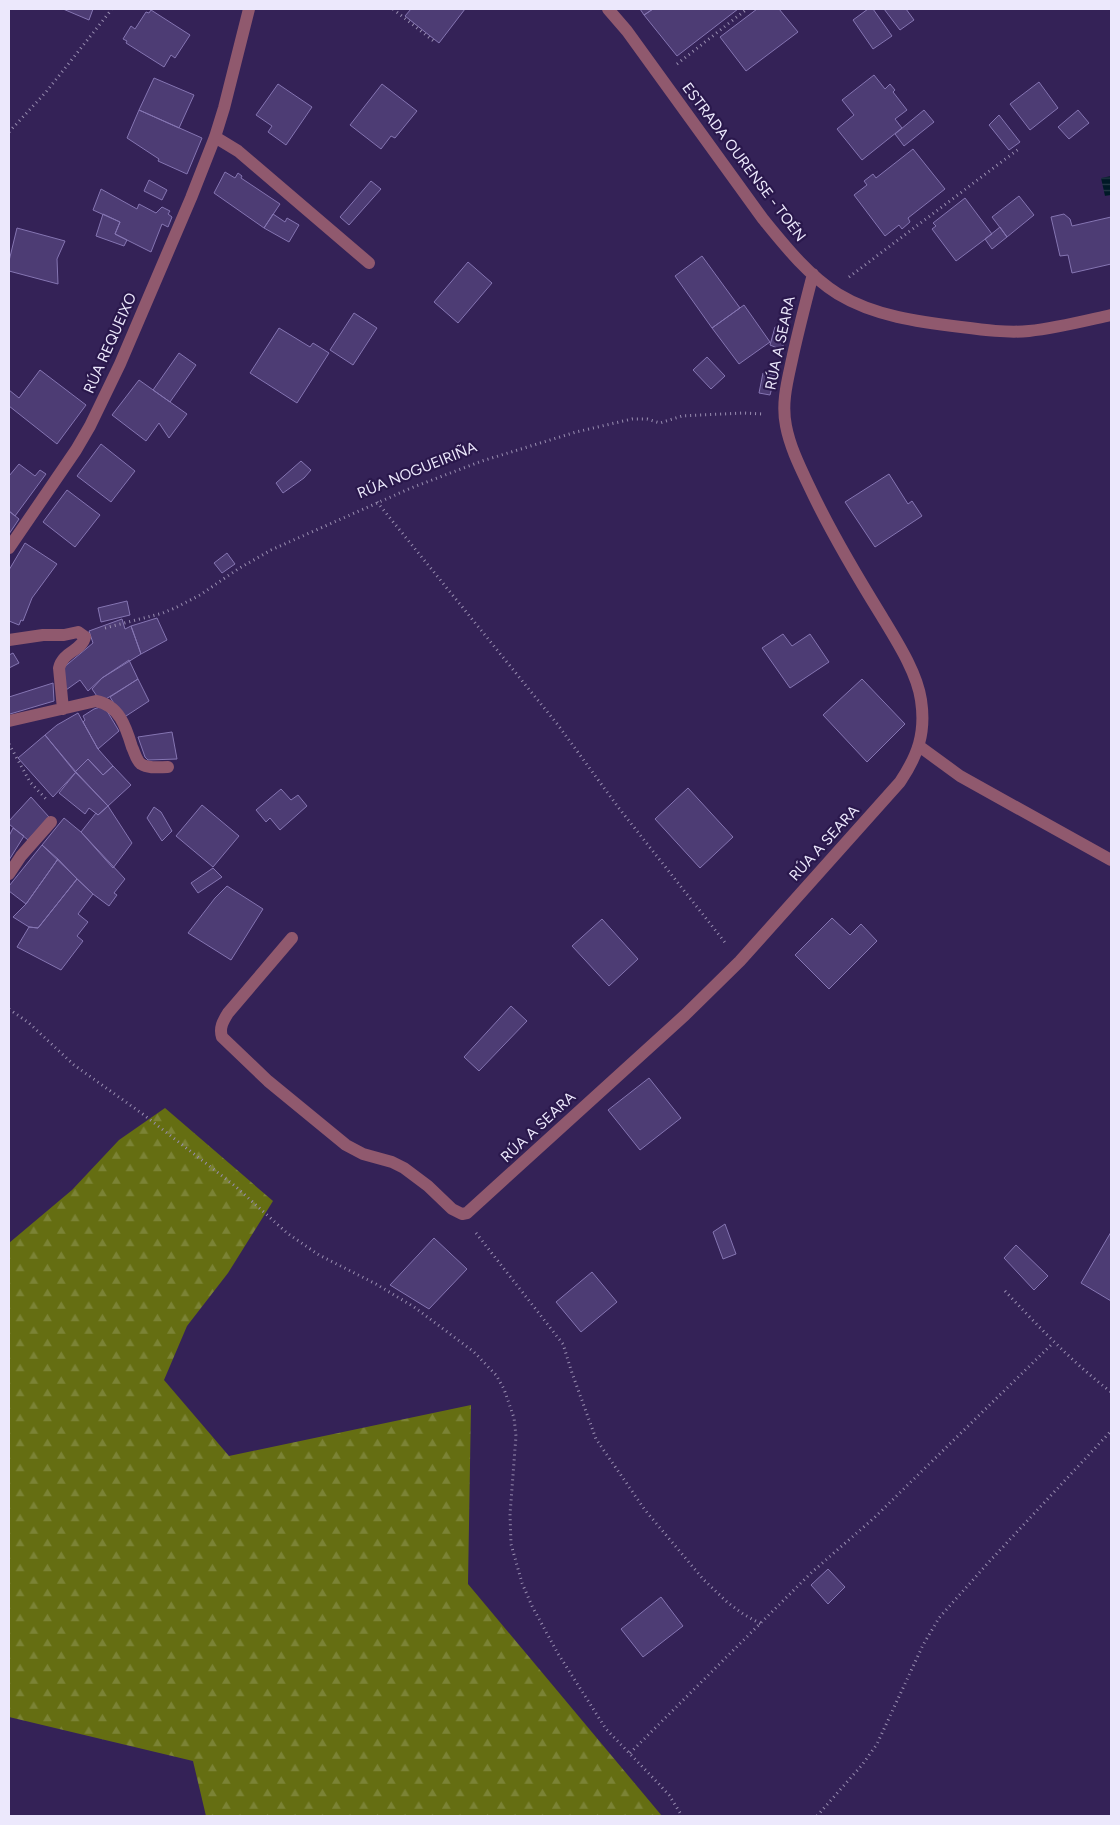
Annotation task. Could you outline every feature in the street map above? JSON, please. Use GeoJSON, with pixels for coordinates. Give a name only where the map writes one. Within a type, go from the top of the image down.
{"type":"FeatureCollection","features":[{"type":"Feature","properties":{"kind":"street","name":"RÚA REQUEIXO"},"geometry":{"type":"LineString","coordinates":[[9,548],[76,450],[90,426],[120,364],[215,137],[249,9]]}},
{"type":"Feature","properties":{"kind":"street","name":"ESTRADA OURENSE - TOÉN"},"geometry":{"type":"LineString","coordinates":[[608,9],[786,248],[834,291],[862,306],[890,316],[990,331],[1028,331],[1070,325],[1111,315]]}},
{"type":"Feature","properties":{"kind":"street"},"geometry":{"type":"LineString","coordinates":[[215,137],[238,151],[369,263]]}},
{"type":"Feature","properties":{"kind":"street","name":"RÚA A SEARA"},"geometry":{"type":"LineString","coordinates":[[462,1214],[467,1213],[479,1204],[685,1015],[740,961],[885,800],[913,762],[919,746],[922,712],[917,685],[905,657],[822,514],[791,444],[786,425],[784,405],[786,384],[813,274]]}},
{"type":"Feature","properties":{"kind":"street"},"geometry":{"type":"LineString","coordinates":[[9,640],[78,632],[85,637],[84,641],[64,655],[60,661],[58,668],[64,709]]}},
{"type":"Feature","properties":{"kind":"street"},"geometry":{"type":"LineString","coordinates":[[9,721],[96,701],[110,706],[125,726],[136,758],[140,763],[151,767],[168,767]]}},
{"type":"Feature","properties":{"kind":"street"},"geometry":{"type":"LineString","coordinates":[[919,746],[960,776],[1111,860]]}},
{"type":"Feature","properties":{"kind":"street"},"geometry":{"type":"LineString","coordinates":[[9,874],[20,856],[51,822]]}},
{"type":"Feature","properties":{"kind":"street"},"geometry":{"type":"LineString","coordinates":[[292,938],[228,1013],[220,1031],[222,1037],[268,1082],[346,1145],[363,1154],[392,1162],[404,1168],[428,1186],[452,1209],[462,1214]]}},
{"type":"Feature","properties":{"kind":"path"},"geometry":{"type":"LineString","coordinates":[[9,132],[46,92],[112,9]]}},
{"type":"Feature","properties":{"kind":"path"},"geometry":{"type":"LineString","coordinates":[[393,9],[436,43]]}},
{"type":"Feature","properties":{"kind":"path"},"geometry":{"type":"LineString","coordinates":[[660,77],[747,9]]}},
{"type":"Feature","properties":{"kind":"path"},"geometry":{"type":"LineString","coordinates":[[834,291],[855,271],[1020,148]]}},
{"type":"Feature","properties":{"kind":"path","name":"RÚA NOGUEIRIÑA"},"geometry":{"type":"LineString","coordinates":[[82,634],[163,613],[177,607],[271,550],[377,502],[482,460],[576,432],[632,419],[647,419],[660,424],[682,416],[702,414],[785,415]]}},
{"type":"Feature","properties":{"kind":"path"},"geometry":{"type":"LineString","coordinates":[[377,502],[558,726],[698,911],[740,961]]}},
{"type":"Feature","properties":{"kind":"path"},"geometry":{"type":"LineString","coordinates":[[9,744],[34,788],[55,808],[55,818],[51,822]]}},
{"type":"Feature","properties":{"kind":"path"},"geometry":{"type":"LineString","coordinates":[[9,1009],[29,1023],[74,1065],[144,1115],[234,1186],[287,1233],[319,1255],[376,1284],[414,1307],[474,1352],[496,1376],[504,1389],[514,1418],[516,1436],[510,1499],[510,1529],[511,1544],[522,1583],[536,1614],[562,1660],[606,1729],[669,1795],[682,1816]]}},
{"type":"Feature","properties":{"kind":"path"},"geometry":{"type":"LineString","coordinates":[[462,1214],[563,1344],[596,1439],[646,1510],[703,1579],[727,1602],[761,1624]]}},
{"type":"Feature","properties":{"kind":"path"},"geometry":{"type":"LineString","coordinates":[[1005,1291],[1053,1343],[1111,1392]]}},
{"type":"Feature","properties":{"kind":"path"},"geometry":{"type":"LineString","coordinates":[[630,1753],[812,1572],[874,1518],[1053,1343]]}},
{"type":"Feature","properties":{"kind":"path"},"geometry":{"type":"LineString","coordinates":[[817,1816],[862,1765],[877,1744],[923,1645],[939,1618],[974,1577],[1111,1431]]}},
{"type":"Feature","properties":{"kind":"green space"},"geometry":{"type":"Polygon","coordinates":[[[165,1108],[273,1201],[228,1273],[187,1326],[164,1380],[229,1456],[471,1405],[468,1584],[662,1816],[206,1816],[193,1761],[9,1717],[9,1243],[72,1190],[119,1140],[165,1108]]]}},
{"type":"Feature","properties":{"kind":"water"},"geometry":{"type":"Polygon","coordinates":[[[1111,176],[1111,195],[1105,196],[1101,178],[1111,176]]]}},
{"type":"Feature","properties":{"kind":"building"},"geometry":{"type":"Polygon","coordinates":[[[63,9],[93,9],[89,20],[63,9]]]}},
{"type":"Feature","properties":{"kind":"building"},"geometry":{"type":"Polygon","coordinates":[[[411,9],[465,9],[439,43],[405,16],[411,9]]]}},
{"type":"Feature","properties":{"kind":"building"},"geometry":{"type":"Polygon","coordinates":[[[640,9],[653,9],[644,15],[640,9]]]}},
{"type":"Feature","properties":{"kind":"building"},"geometry":{"type":"Polygon","coordinates":[[[653,9],[738,9],[677,56],[644,15],[653,9]]]}},
{"type":"Feature","properties":{"kind":"building"},"geometry":{"type":"Polygon","coordinates":[[[757,9],[779,9],[798,32],[746,71],[720,37],[757,9]]]}},
{"type":"Feature","properties":{"kind":"building"},"geometry":{"type":"Polygon","coordinates":[[[868,9],[873,9],[892,36],[873,49],[853,20],[868,9]]]}},
{"type":"Feature","properties":{"kind":"building"},"geometry":{"type":"Polygon","coordinates":[[[884,9],[906,9],[914,20],[900,30],[884,9]]]}},
{"type":"Feature","properties":{"kind":"building"},"geometry":{"type":"Polygon","coordinates":[[[151,10],[190,35],[175,58],[171,55],[164,67],[126,43],[127,41],[123,39],[131,26],[135,29],[146,12],[149,13],[151,10]]]}},
{"type":"Feature","properties":{"kind":"building"},"geometry":{"type":"Polygon","coordinates":[[[874,75],[885,89],[890,84],[895,90],[893,92],[907,110],[895,119],[902,128],[862,160],[837,129],[854,115],[842,100],[874,75]]]}},
{"type":"Feature","properties":{"kind":"building"},"geometry":{"type":"Polygon","coordinates":[[[154,78],[194,95],[179,128],[139,110],[154,78]]]}},
{"type":"Feature","properties":{"kind":"building"},"geometry":{"type":"Polygon","coordinates":[[[1039,82],[1058,108],[1030,130],[1010,104],[1039,82]]]}},
{"type":"Feature","properties":{"kind":"building"},"geometry":{"type":"Polygon","coordinates":[[[278,84],[312,107],[286,145],[268,132],[272,126],[256,115],[278,84]]]}},
{"type":"Feature","properties":{"kind":"building"},"geometry":{"type":"Polygon","coordinates":[[[382,84],[417,111],[395,138],[391,136],[381,149],[350,125],[382,84]]]}},
{"type":"Feature","properties":{"kind":"building"},"geometry":{"type":"Polygon","coordinates":[[[139,110],[202,138],[187,174],[158,161],[159,159],[127,138],[139,110]]]}},
{"type":"Feature","properties":{"kind":"building"},"geometry":{"type":"Polygon","coordinates":[[[924,110],[934,122],[904,146],[895,134],[924,110]]]}},
{"type":"Feature","properties":{"kind":"building"},"geometry":{"type":"Polygon","coordinates":[[[1078,110],[1089,123],[1069,139],[1058,127],[1078,110]]]}},
{"type":"Feature","properties":{"kind":"building"},"geometry":{"type":"Polygon","coordinates":[[[999,115],[1020,142],[1009,150],[989,125],[999,115]]]}},
{"type":"Feature","properties":{"kind":"building"},"geometry":{"type":"Polygon","coordinates":[[[913,149],[945,189],[908,218],[910,222],[902,229],[899,225],[885,236],[854,195],[867,185],[864,181],[873,174],[876,178],[913,149]]]}},
{"type":"Feature","properties":{"kind":"building"},"geometry":{"type":"Polygon","coordinates":[[[225,172],[235,178],[238,173],[242,176],[241,178],[280,204],[264,228],[214,193],[225,172]]]}},
{"type":"Feature","properties":{"kind":"building"},"geometry":{"type":"Polygon","coordinates":[[[149,180],[167,190],[162,200],[144,191],[149,180]]]}},
{"type":"Feature","properties":{"kind":"building"},"geometry":{"type":"Polygon","coordinates":[[[371,181],[381,189],[349,225],[340,217],[371,181]]]}},
{"type":"Feature","properties":{"kind":"building"},"geometry":{"type":"Polygon","coordinates":[[[101,189],[137,209],[139,204],[156,213],[162,207],[170,211],[168,214],[172,217],[168,227],[162,224],[151,252],[115,234],[120,222],[93,210],[101,189]]]}},
{"type":"Feature","properties":{"kind":"building"},"geometry":{"type":"Polygon","coordinates":[[[1019,196],[1034,215],[1007,237],[992,217],[1019,196]]]}},
{"type":"Feature","properties":{"kind":"building"},"geometry":{"type":"Polygon","coordinates":[[[965,198],[992,234],[956,261],[932,229],[936,226],[933,223],[965,198]]]}},
{"type":"Feature","properties":{"kind":"building"},"geometry":{"type":"Polygon","coordinates":[[[103,214],[120,222],[115,234],[127,240],[124,246],[96,236],[103,214]]]}},
{"type":"Feature","properties":{"kind":"building"},"geometry":{"type":"Polygon","coordinates":[[[273,214],[285,222],[287,218],[299,225],[289,242],[264,228],[273,214]]]}},
{"type":"Feature","properties":{"kind":"building"},"geometry":{"type":"Polygon","coordinates":[[[1064,214],[1070,219],[1072,226],[1111,217],[1111,264],[1072,273],[1068,255],[1060,256],[1051,217],[1064,214]]]}},
{"type":"Feature","properties":{"kind":"building"},"geometry":{"type":"Polygon","coordinates":[[[1000,227],[1007,237],[992,249],[985,239],[1000,227]]]}},
{"type":"Feature","properties":{"kind":"building"},"geometry":{"type":"Polygon","coordinates":[[[17,228],[65,241],[57,259],[58,284],[9,271],[9,261],[17,228]]]}},
{"type":"Feature","properties":{"kind":"building"},"geometry":{"type":"Polygon","coordinates":[[[702,256],[740,308],[712,328],[675,276],[702,256]]]}},
{"type":"Feature","properties":{"kind":"building"},"geometry":{"type":"Polygon","coordinates":[[[468,262],[492,283],[458,323],[434,302],[468,262]]]}},
{"type":"Feature","properties":{"kind":"building"},"geometry":{"type":"Polygon","coordinates":[[[744,305],[770,342],[739,364],[712,328],[744,305]]]}},
{"type":"Feature","properties":{"kind":"building"},"geometry":{"type":"Polygon","coordinates":[[[354,313],[377,328],[353,365],[330,350],[354,313]]]}},
{"type":"Feature","properties":{"kind":"building"},"geometry":{"type":"Polygon","coordinates":[[[775,327],[787,329],[782,350],[770,345],[775,327]]]}},
{"type":"Feature","properties":{"kind":"building"},"geometry":{"type":"Polygon","coordinates":[[[279,328],[310,347],[313,343],[329,353],[297,403],[250,373],[279,328]]]}},
{"type":"Feature","properties":{"kind":"building"},"geometry":{"type":"Polygon","coordinates":[[[179,353],[196,365],[170,402],[153,390],[179,353]]]}},
{"type":"Feature","properties":{"kind":"building"},"geometry":{"type":"Polygon","coordinates":[[[707,357],[725,376],[711,389],[693,370],[707,357]]]}},
{"type":"Feature","properties":{"kind":"building"},"geometry":{"type":"Polygon","coordinates":[[[40,370],[86,405],[57,444],[9,406],[9,390],[19,398],[40,370]]]}},
{"type":"Feature","properties":{"kind":"building"},"geometry":{"type":"Polygon","coordinates":[[[763,373],[775,376],[770,395],[759,393],[763,373]]]}},
{"type":"Feature","properties":{"kind":"building"},"geometry":{"type":"Polygon","coordinates":[[[139,380],[187,414],[169,438],[159,423],[146,441],[112,415],[139,380]]]}},
{"type":"Feature","properties":{"kind":"building"},"geometry":{"type":"Polygon","coordinates":[[[101,444],[135,471],[111,502],[77,476],[101,444]]]}},
{"type":"Feature","properties":{"kind":"building"},"geometry":{"type":"Polygon","coordinates":[[[301,461],[311,470],[304,478],[283,493],[276,483],[301,461]]]}},
{"type":"Feature","properties":{"kind":"building"},"geometry":{"type":"Polygon","coordinates":[[[19,464],[35,476],[40,470],[46,474],[15,516],[9,511],[9,476],[19,464]]]}},
{"type":"Feature","properties":{"kind":"building"},"geometry":{"type":"Polygon","coordinates":[[[889,474],[908,504],[912,501],[922,516],[875,547],[845,502],[889,474]]]}},
{"type":"Feature","properties":{"kind":"building"},"geometry":{"type":"Polygon","coordinates":[[[67,490],[100,515],[75,547],[43,522],[67,490]]]}},
{"type":"Feature","properties":{"kind":"building"},"geometry":{"type":"Polygon","coordinates":[[[9,511],[19,519],[9,534],[9,511]]]}},
{"type":"Feature","properties":{"kind":"building"},"geometry":{"type":"Polygon","coordinates":[[[25,543],[57,564],[32,598],[23,621],[21,620],[19,625],[9,621],[9,570],[25,543]]]}},
{"type":"Feature","properties":{"kind":"building"},"geometry":{"type":"Polygon","coordinates":[[[227,553],[235,564],[222,573],[214,563],[227,553]]]}},
{"type":"Feature","properties":{"kind":"building"},"geometry":{"type":"Polygon","coordinates":[[[127,601],[130,615],[101,622],[98,608],[127,601]]]}},
{"type":"Feature","properties":{"kind":"building"},"geometry":{"type":"Polygon","coordinates":[[[157,618],[167,640],[141,654],[131,626],[157,618]]]}},
{"type":"Feature","properties":{"kind":"building"},"geometry":{"type":"Polygon","coordinates":[[[122,619],[125,629],[131,626],[141,654],[102,678],[88,691],[80,680],[66,690],[63,668],[93,643],[89,631],[122,619]]]}},
{"type":"Feature","properties":{"kind":"building"},"geometry":{"type":"Polygon","coordinates":[[[783,634],[792,646],[810,634],[829,662],[790,688],[762,648],[783,634]]]}},
{"type":"Feature","properties":{"kind":"building"},"geometry":{"type":"Polygon","coordinates":[[[13,653],[19,663],[9,668],[9,655],[13,653]]]}},
{"type":"Feature","properties":{"kind":"building"},"geometry":{"type":"Polygon","coordinates":[[[129,660],[138,679],[101,702],[92,689],[102,678],[129,660]]]}},
{"type":"Feature","properties":{"kind":"building"},"geometry":{"type":"Polygon","coordinates":[[[138,679],[149,701],[123,718],[110,697],[138,679]]]}},
{"type":"Feature","properties":{"kind":"building"},"geometry":{"type":"Polygon","coordinates":[[[862,679],[905,724],[867,762],[823,715],[862,679]]]}},
{"type":"Feature","properties":{"kind":"building"},"geometry":{"type":"Polygon","coordinates":[[[53,683],[54,701],[9,713],[9,697],[53,683]]]}},
{"type":"Feature","properties":{"kind":"building"},"geometry":{"type":"Polygon","coordinates":[[[100,707],[107,711],[119,731],[98,749],[83,722],[85,720],[83,716],[100,707]]]}},
{"type":"Feature","properties":{"kind":"building"},"geometry":{"type":"Polygon","coordinates":[[[78,713],[98,749],[113,766],[103,775],[88,759],[75,772],[45,735],[57,725],[78,713]]]}},
{"type":"Feature","properties":{"kind":"building"},"geometry":{"type":"Polygon","coordinates":[[[172,732],[177,759],[148,760],[145,757],[138,737],[172,732]]]}},
{"type":"Feature","properties":{"kind":"building"},"geometry":{"type":"Polygon","coordinates":[[[45,735],[76,772],[53,797],[18,758],[45,735]]]}},
{"type":"Feature","properties":{"kind":"building"},"geometry":{"type":"Polygon","coordinates":[[[88,759],[103,775],[113,766],[131,785],[108,806],[75,772],[88,759]]]}},
{"type":"Feature","properties":{"kind":"building"},"geometry":{"type":"Polygon","coordinates":[[[76,772],[108,806],[98,815],[89,808],[85,814],[59,793],[76,772]]]}},
{"type":"Feature","properties":{"kind":"building"},"geometry":{"type":"Polygon","coordinates":[[[688,788],[733,837],[700,868],[655,819],[688,788]]]}},
{"type":"Feature","properties":{"kind":"building"},"geometry":{"type":"Polygon","coordinates":[[[281,789],[291,800],[298,795],[307,806],[280,830],[270,818],[266,822],[256,810],[281,789]]]}},
{"type":"Feature","properties":{"kind":"building"},"geometry":{"type":"Polygon","coordinates":[[[31,797],[49,817],[28,840],[9,824],[9,821],[31,797]]]}},
{"type":"Feature","properties":{"kind":"building"},"geometry":{"type":"Polygon","coordinates":[[[202,805],[239,836],[213,867],[176,836],[202,805]]]}},
{"type":"Feature","properties":{"kind":"building"},"geometry":{"type":"Polygon","coordinates":[[[108,806],[132,843],[113,868],[81,832],[96,813],[98,815],[108,806]]]}},
{"type":"Feature","properties":{"kind":"building"},"geometry":{"type":"Polygon","coordinates":[[[154,807],[161,812],[172,831],[162,841],[147,818],[154,807]]]}},
{"type":"Feature","properties":{"kind":"building"},"geometry":{"type":"Polygon","coordinates":[[[64,818],[81,832],[125,879],[114,893],[117,895],[109,906],[93,894],[42,845],[64,818]]]}},
{"type":"Feature","properties":{"kind":"building"},"geometry":{"type":"Polygon","coordinates":[[[13,828],[24,836],[9,860],[9,836],[13,828]]]}},
{"type":"Feature","properties":{"kind":"building"},"geometry":{"type":"Polygon","coordinates":[[[42,845],[58,859],[26,904],[9,891],[9,886],[42,845]]]}},
{"type":"Feature","properties":{"kind":"building"},"geometry":{"type":"Polygon","coordinates":[[[58,859],[77,879],[38,928],[29,927],[13,917],[26,904],[58,859]]]}},
{"type":"Feature","properties":{"kind":"building"},"geometry":{"type":"Polygon","coordinates":[[[213,868],[222,877],[198,893],[191,883],[213,868]]]}},
{"type":"Feature","properties":{"kind":"building"},"geometry":{"type":"Polygon","coordinates":[[[77,879],[93,894],[78,914],[88,922],[77,936],[83,941],[61,970],[17,947],[29,927],[38,928],[77,879]]]}},
{"type":"Feature","properties":{"kind":"building"},"geometry":{"type":"Polygon","coordinates":[[[227,886],[263,909],[231,960],[188,933],[215,898],[227,886]]]}},
{"type":"Feature","properties":{"kind":"building"},"geometry":{"type":"Polygon","coordinates":[[[832,918],[850,935],[861,924],[877,941],[829,989],[795,955],[832,918]]]}},
{"type":"Feature","properties":{"kind":"building"},"geometry":{"type":"Polygon","coordinates":[[[602,919],[638,959],[609,986],[572,946],[602,919]]]}},
{"type":"Feature","properties":{"kind":"building"},"geometry":{"type":"Polygon","coordinates":[[[511,1006],[527,1021],[479,1071],[464,1057],[511,1006]]]}},
{"type":"Feature","properties":{"kind":"building"},"geometry":{"type":"Polygon","coordinates":[[[649,1078],[681,1118],[640,1150],[608,1110],[649,1078]]]}},
{"type":"Feature","properties":{"kind":"building"},"geometry":{"type":"Polygon","coordinates":[[[725,1224],[736,1254],[723,1259],[713,1232],[725,1224]]]}},
{"type":"Feature","properties":{"kind":"building"},"geometry":{"type":"Polygon","coordinates":[[[1111,1232],[1111,1301],[1081,1283],[1111,1232]]]}},
{"type":"Feature","properties":{"kind":"building"},"geometry":{"type":"Polygon","coordinates":[[[434,1238],[467,1269],[429,1309],[390,1285],[434,1238]]]}},
{"type":"Feature","properties":{"kind":"building"},"geometry":{"type":"Polygon","coordinates":[[[1016,1245],[1048,1276],[1034,1290],[1004,1258],[1016,1245]]]}},
{"type":"Feature","properties":{"kind":"building"},"geometry":{"type":"Polygon","coordinates":[[[592,1272],[617,1302],[581,1332],[556,1302],[592,1272]]]}},
{"type":"Feature","properties":{"kind":"building"},"geometry":{"type":"Polygon","coordinates":[[[828,1569],[845,1587],[828,1604],[811,1585],[828,1569]]]}},
{"type":"Feature","properties":{"kind":"building"},"geometry":{"type":"Polygon","coordinates":[[[661,1597],[683,1626],[643,1657],[621,1629],[661,1597]]]}}]}
